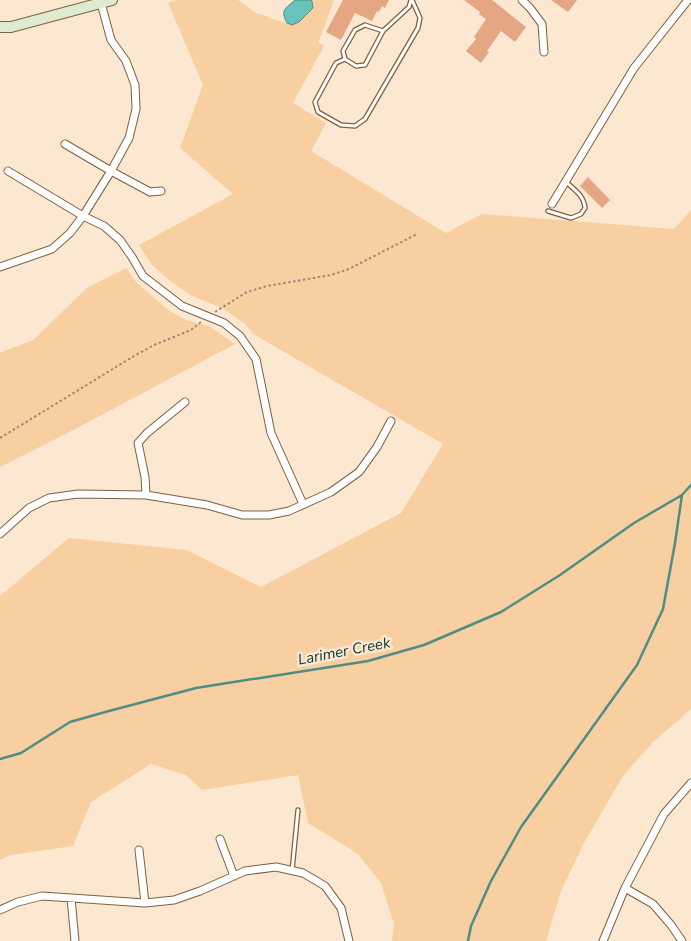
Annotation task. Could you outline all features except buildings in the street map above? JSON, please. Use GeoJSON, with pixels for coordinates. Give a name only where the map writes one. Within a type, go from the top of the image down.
{"type":"FeatureCollection","features":[{"type":"Feature","properties":{"kind":"main road"},"geometry":{"type":"LineString","coordinates":[[0,27],[11,27],[112,0]]}},
{"type":"Feature","properties":{"kind":"street"},"geometry":{"type":"LineString","coordinates":[[522,0],[542,24],[544,52]]}},
{"type":"Feature","properties":{"kind":"street"},"geometry":{"type":"LineString","coordinates":[[550,208],[634,68],[688,0]]}},
{"type":"Feature","properties":{"kind":"street"},"geometry":{"type":"LineString","coordinates":[[0,267],[52,249],[70,233],[111,172],[129,138],[136,108],[135,85],[126,61],[111,40],[101,3]]}},
{"type":"Feature","properties":{"kind":"street"},"geometry":{"type":"LineString","coordinates":[[65,144],[111,172],[150,192],[161,191]]}},
{"type":"Feature","properties":{"kind":"street"},"geometry":{"type":"LineString","coordinates":[[8,171],[83,216],[104,226],[120,240],[143,276],[182,306],[224,323],[240,336],[256,359],[271,433],[303,504]]}},
{"type":"Feature","properties":{"kind":"street"},"geometry":{"type":"LineString","coordinates":[[146,495],[145,477],[138,443],[185,402]]}},
{"type":"Feature","properties":{"kind":"street"},"geometry":{"type":"LineString","coordinates":[[0,534],[29,508],[48,498],[78,494],[146,495],[207,505],[242,515],[269,515],[289,511],[331,492],[360,472],[377,447],[391,421]]}},
{"type":"Feature","properties":{"kind":"street"},"geometry":{"type":"LineString","coordinates":[[603,941],[625,888],[664,814],[691,783]]}},
{"type":"Feature","properties":{"kind":"street"},"geometry":{"type":"LineString","coordinates":[[220,839],[234,876]]}},
{"type":"Feature","properties":{"kind":"street"},"geometry":{"type":"LineString","coordinates":[[139,850],[145,903]]}},
{"type":"Feature","properties":{"kind":"street"},"geometry":{"type":"LineString","coordinates":[[0,910],[18,902],[42,896],[145,903],[174,900],[245,871],[276,868],[303,873],[324,886],[341,908],[349,941]]}},
{"type":"Feature","properties":{"kind":"street"},"geometry":{"type":"LineString","coordinates":[[625,888],[653,904],[682,941]]}},
{"type":"Feature","properties":{"kind":"street"},"geometry":{"type":"LineString","coordinates":[[71,898],[76,941]]}},
{"type":"Feature","properties":{"kind":"lane"},"geometry":{"type":"LineString","coordinates":[[383,31],[366,25],[355,30],[343,52],[345,59],[356,66],[365,65],[383,31],[409,8],[411,0]]}},
{"type":"Feature","properties":{"kind":"lane"},"geometry":{"type":"LineString","coordinates":[[345,59],[336,63],[315,102],[318,112],[327,118],[341,125],[354,126],[365,119],[418,28],[420,18],[411,0]]}},
{"type":"Feature","properties":{"kind":"lane"},"geometry":{"type":"LineString","coordinates":[[550,208],[571,218],[581,214],[585,208],[580,194],[565,182]]}},
{"type":"Feature","properties":{"kind":"lane"},"geometry":{"type":"LineString","coordinates":[[292,871],[298,810]]}},
{"type":"Feature","properties":{"kind":"path"},"geometry":{"type":"LineString","coordinates":[[0,438],[134,356],[191,330],[208,316],[247,292],[267,286],[314,279],[349,269],[417,234]]}},
{"type":"Feature","properties":{"kind":"shaded area"},"geometry":{"type":"Polygon","coordinates":[[[176,0],[238,0],[256,13],[292,25],[311,0],[334,0],[318,42],[324,46],[293,103],[326,123],[311,151],[446,233],[482,214],[674,229],[691,210],[691,709],[653,742],[623,776],[585,841],[561,891],[546,941],[392,941],[394,924],[381,883],[358,854],[308,823],[298,775],[202,790],[186,775],[151,764],[91,802],[73,846],[11,855],[0,860],[0,596],[69,538],[187,550],[261,587],[401,513],[443,444],[253,334],[244,323],[228,312],[192,296],[152,265],[139,245],[233,194],[180,148],[203,85],[168,3],[176,0]]]}},
{"type":"Feature","properties":{"kind":"shaded area"},"geometry":{"type":"Polygon","coordinates":[[[126,268],[136,282],[168,310],[186,320],[209,326],[235,344],[0,467],[0,353],[33,340],[87,288],[126,268]]]}},
{"type":"Feature","properties":{"kind":"water"},"geometry":{"type":"Polygon","coordinates":[[[295,0],[311,0],[313,8],[299,22],[292,25],[287,23],[284,12],[295,0]]]}},
{"type":"Feature","properties":{"kind":"waterway","name":"Larimer Creek"},"geometry":{"type":"LineString","coordinates":[[0,759],[21,753],[70,722],[109,711],[196,688],[368,661],[424,645],[501,612],[560,575],[634,523],[682,495],[691,485]]}},
{"type":"Feature","properties":{"kind":"waterway"},"geometry":{"type":"LineString","coordinates":[[468,941],[471,926],[491,881],[521,827],[637,665],[663,609],[682,495]]}}]}
